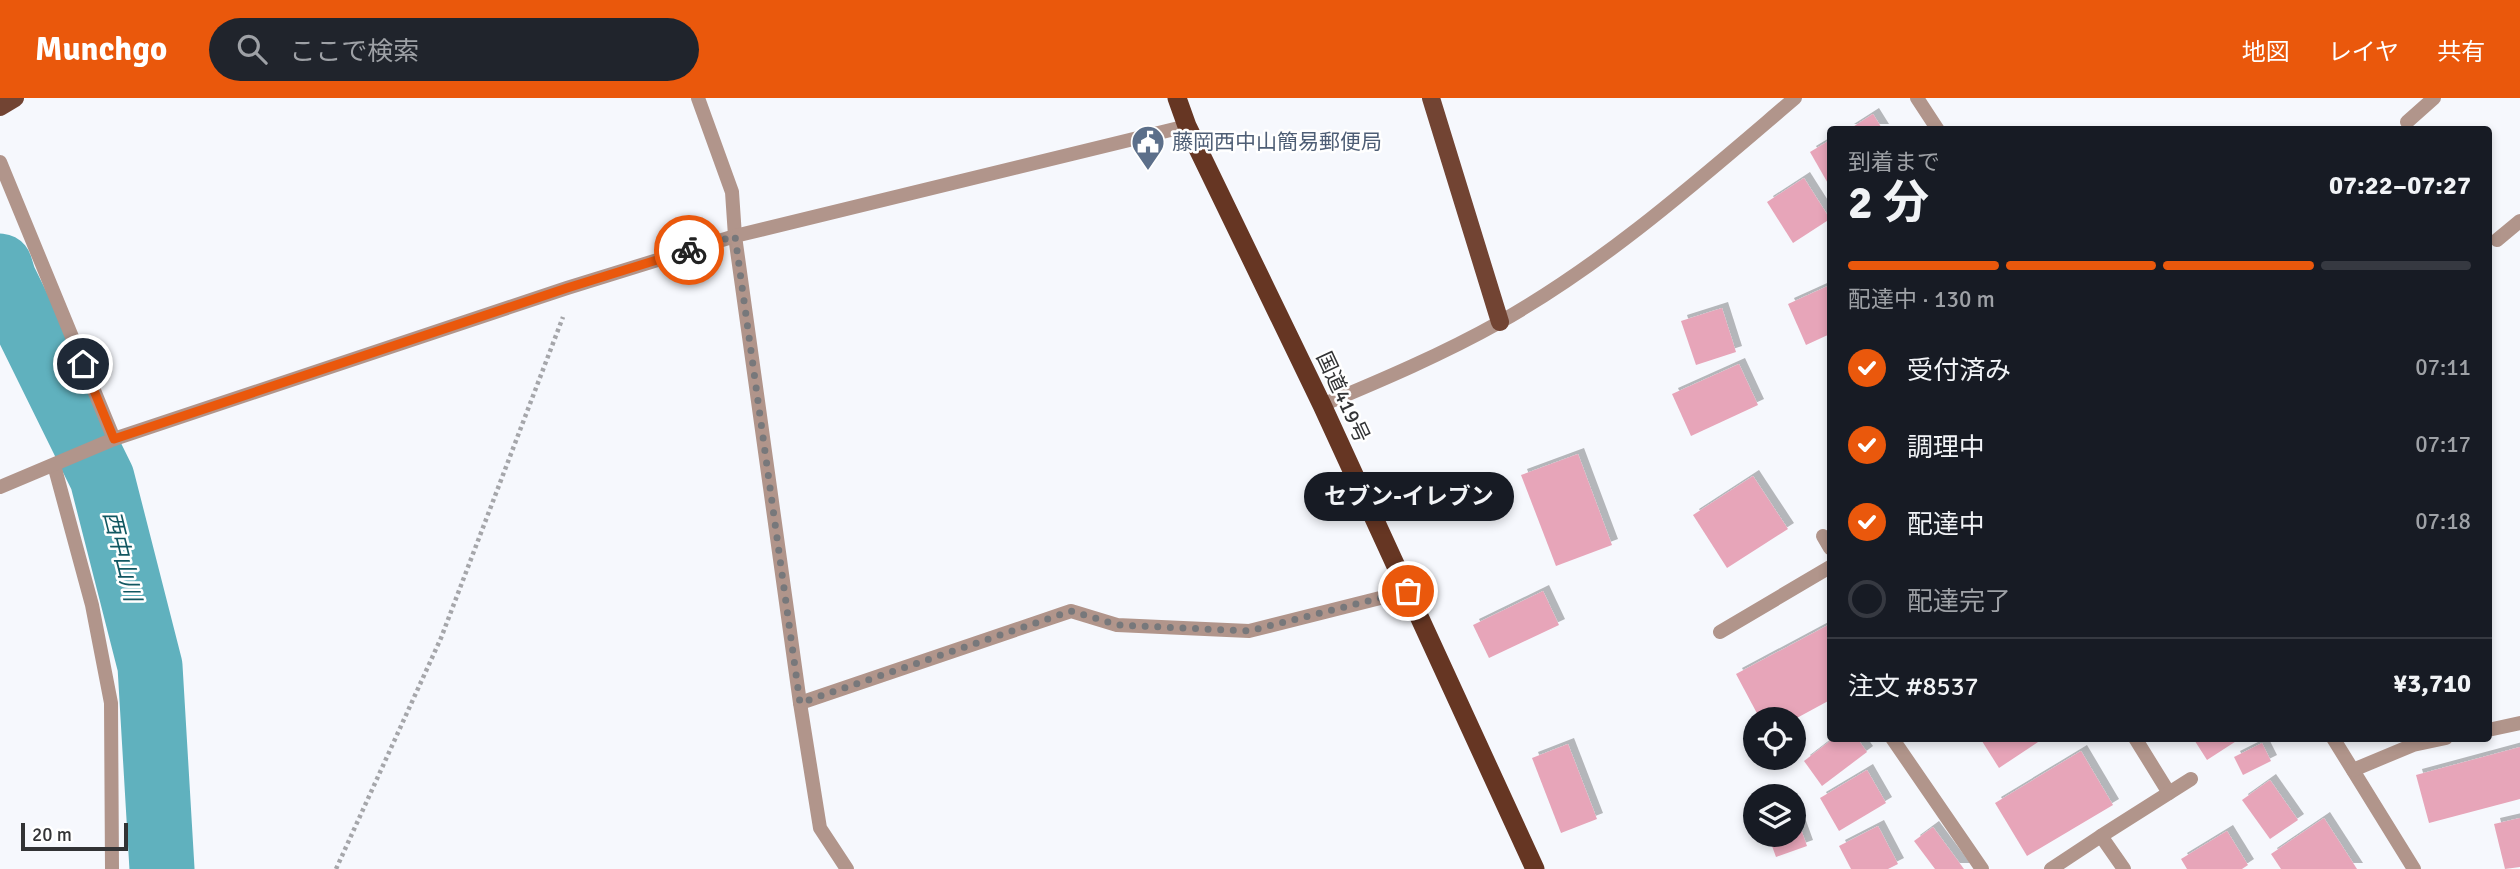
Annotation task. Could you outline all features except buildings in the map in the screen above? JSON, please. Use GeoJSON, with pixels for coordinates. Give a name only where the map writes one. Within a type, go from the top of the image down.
{"type":"FeatureCollection","features":[{"type":"Feature","properties":{"kind":"highway","name":"国道419号"},"geometry":{"type":"LineString","coordinates":[[1177,98],[1187,126],[1322,405],[1535,869]]}},
{"type":"Feature","properties":{"kind":"main road"},"geometry":{"type":"LineString","coordinates":[[1431,98],[1500,322]]}},
{"type":"Feature","properties":{"kind":"street"},"geometry":{"type":"LineString","coordinates":[[698,98],[732,192],[735,236],[820,828],[846,869]]}},
{"type":"Feature","properties":{"kind":"street"},"geometry":{"type":"LineString","coordinates":[[1322,405],[1384,379],[1500,322],[1598,259],[1684,192],[1795,98]]}},
{"type":"Feature","properties":{"kind":"street"},"geometry":{"type":"LineString","coordinates":[[1917,98],[1935,126]]}},
{"type":"Feature","properties":{"kind":"street"},"geometry":{"type":"LineString","coordinates":[[2407,121],[2434,98]]}},
{"type":"Feature","properties":{"kind":"street"},"geometry":{"type":"LineString","coordinates":[[0,487],[111,440],[567,288],[735,236],[1187,126]]}},
{"type":"Feature","properties":{"kind":"street"},"geometry":{"type":"LineString","coordinates":[[0,162],[111,440]]}},
{"type":"Feature","properties":{"kind":"street"},"geometry":{"type":"LineString","coordinates":[[2497,240],[2520,221]]}},
{"type":"Feature","properties":{"kind":"street"},"geometry":{"type":"LineString","coordinates":[[58,464],[92,605],[111,703],[113,869]]}},
{"type":"Feature","properties":{"kind":"street"},"geometry":{"type":"LineString","coordinates":[[1720,632],[1827,569]]}},
{"type":"Feature","properties":{"kind":"street"},"geometry":{"type":"LineString","coordinates":[[800,703],[1071,611],[1118,625],[1249,631],[1408,591]]}},
{"type":"Feature","properties":{"kind":"street"},"geometry":{"type":"LineString","coordinates":[[2492,729],[2520,723]]}},
{"type":"Feature","properties":{"kind":"street"},"geometry":{"type":"LineString","coordinates":[[1895,742],[1982,869]]}},
{"type":"Feature","properties":{"kind":"street"},"geometry":{"type":"LineString","coordinates":[[2137,742],[2169,793]]}},
{"type":"Feature","properties":{"kind":"street"},"geometry":{"type":"LineString","coordinates":[[2336,742],[2414,869]]}},
{"type":"Feature","properties":{"kind":"street"},"geometry":{"type":"LineString","coordinates":[[2353,770],[2430,742]]}},
{"type":"Feature","properties":{"kind":"street"},"geometry":{"type":"LineString","coordinates":[[2051,869],[2191,779]]}},
{"type":"Feature","properties":{"kind":"street"},"geometry":{"type":"LineString","coordinates":[[2101,836],[2124,869]]}},
{"type":"Feature","properties":{"kind":"path"},"geometry":{"type":"LineString","coordinates":[[336,869],[441,638],[564,313],[567,288]]}},
{"type":"Feature","properties":{"kind":"waterway","name":"西中山川"},"geometry":{"type":"LineString","coordinates":[[0,266],[102,478],[150,666],[162,869]]}},
{"type":"Feature","properties":{"kind":"way so far"},"geometry":{"type":"LineString","coordinates":[[689,250],[735,236],[800,703],[1071,611],[1118,625],[1249,631],[1408,591]]}},
{"type":"Feature","properties":{"kind":"place","name":"藤岡西中山簡易郵便局"},"geometry":{"type":"Point","coordinates":[1148,172]}},
{"type":"Feature","properties":{"kind":"place","name":"セブン-イレブン"},"geometry":{"type":"Point","coordinates":[1408,591]}},
{"type":"Feature","properties":{"kind":"route"},"geometry":{"type":"LineString","coordinates":[[83,364],[114,439],[689,250]]}}]}
